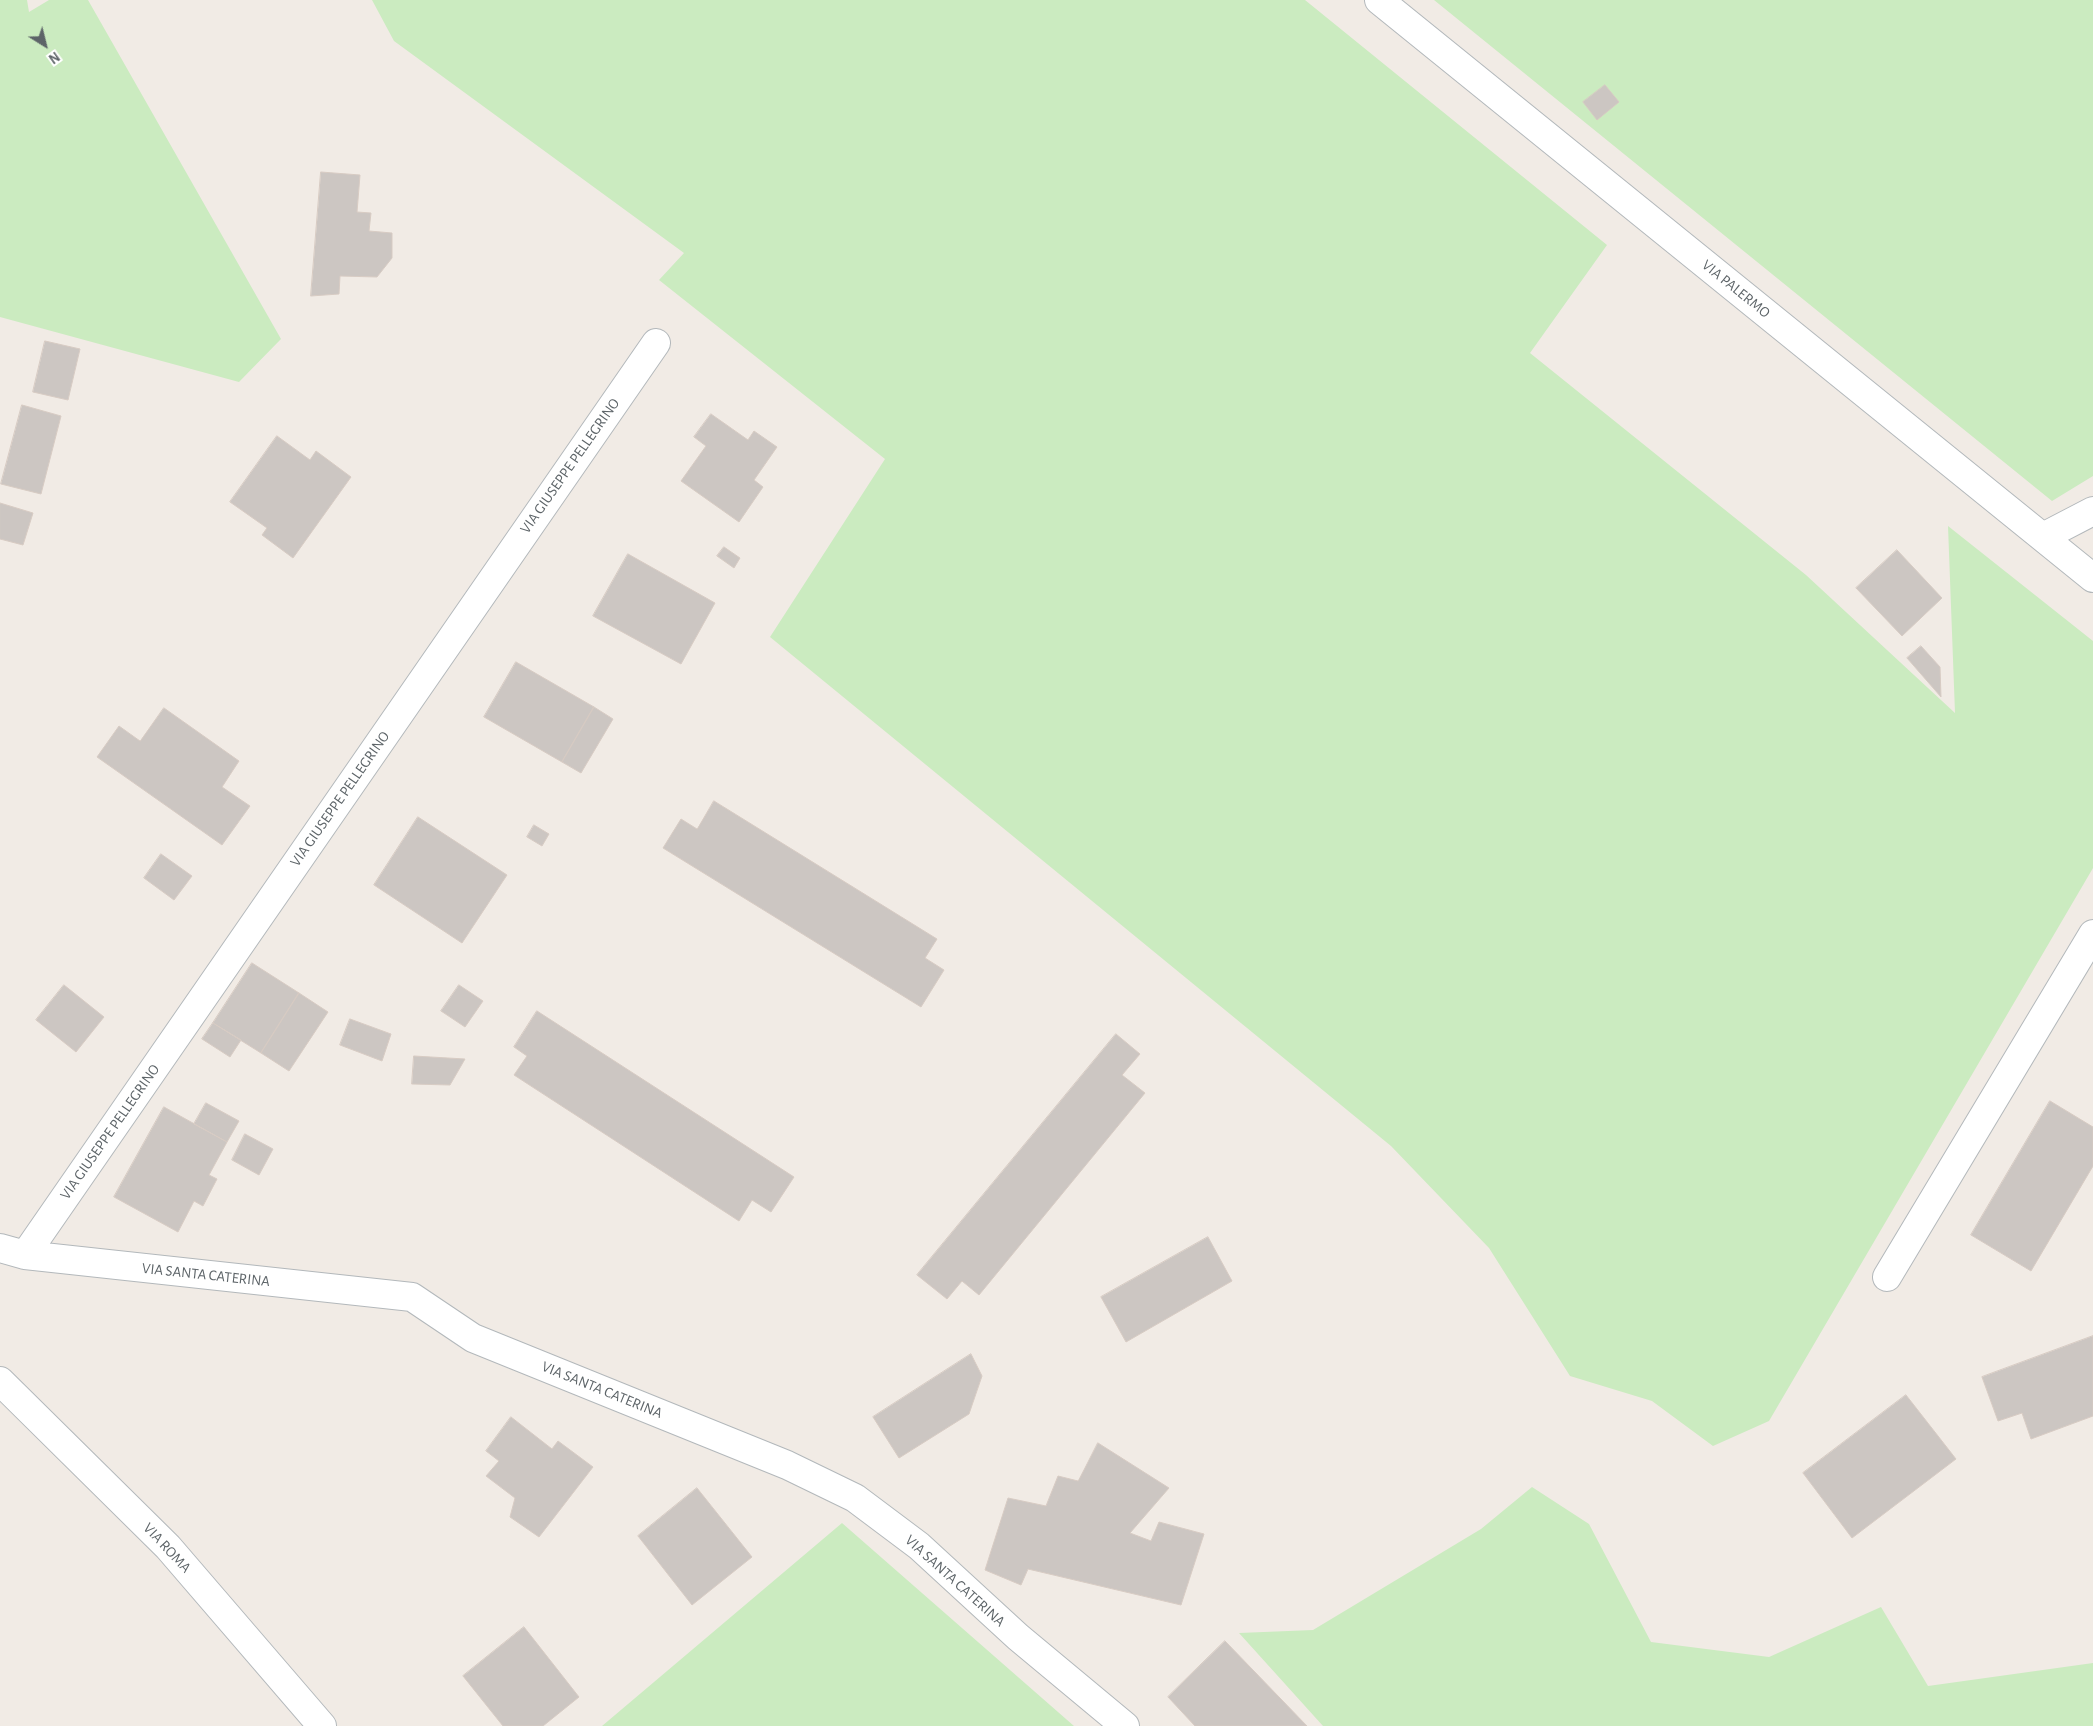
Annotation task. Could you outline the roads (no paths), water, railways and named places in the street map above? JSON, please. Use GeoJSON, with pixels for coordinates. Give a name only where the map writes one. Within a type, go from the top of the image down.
{"type":"FeatureCollection","features":[{"type":"Feature","properties":{"kind":"street","name":"VIA PALERMO"},"geometry":{"type":"LineString","coordinates":[[1380,0],[2093,578]]}},
{"type":"Feature","properties":{"kind":"street","name":"VIA GIUSEPPE PELLEGRINO"},"geometry":{"type":"LineString","coordinates":[[12,1252],[656,343]]}},
{"type":"Feature","properties":{"kind":"street"},"geometry":{"type":"LineString","coordinates":[[2043,537],[2093,511]]}},
{"type":"Feature","properties":{"kind":"street"},"geometry":{"type":"LineString","coordinates":[[1886,1277],[2091,947]]}},
{"type":"Feature","properties":{"kind":"street","name":"VIA SANTA CATERINA"},"geometry":{"type":"LineString","coordinates":[[12,1252],[412,1297],[473,1338],[787,1465],[855,1498],[920,1546],[1018,1637],[1125,1726]]}},
{"type":"Feature","properties":{"kind":"street","name":"VIA ROMA"},"geometry":{"type":"LineString","coordinates":[[0,1381],[168,1547],[322,1726]]}}]}
